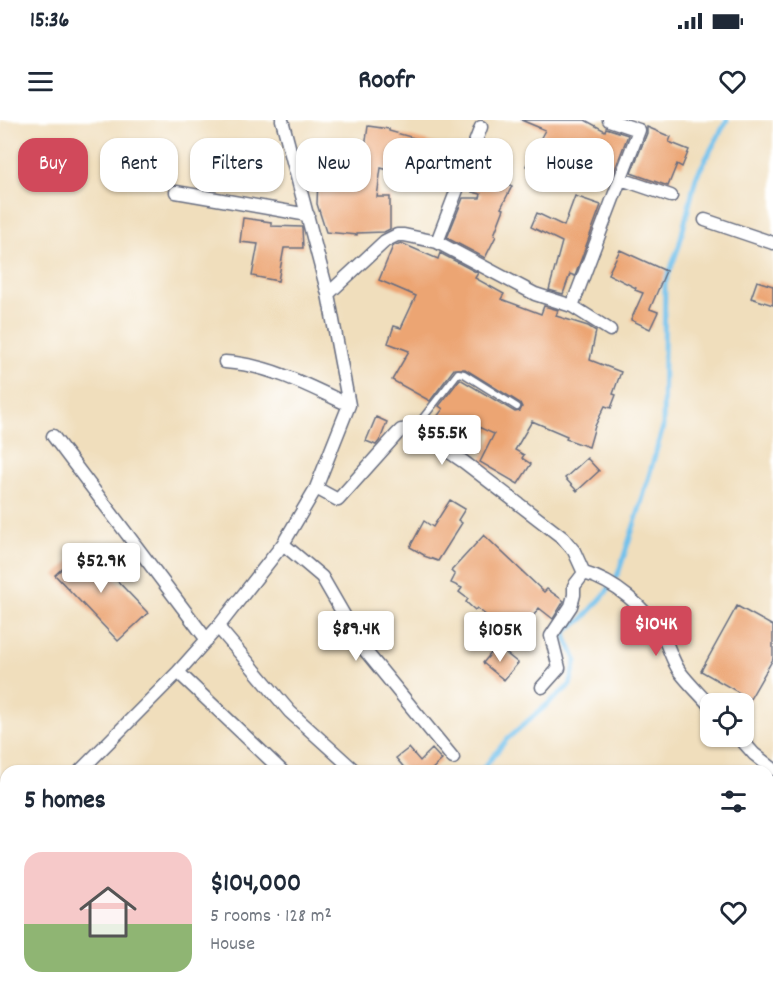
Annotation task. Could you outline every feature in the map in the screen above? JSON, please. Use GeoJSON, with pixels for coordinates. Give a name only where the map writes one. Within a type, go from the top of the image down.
{"type":"FeatureCollection","features":[{"type":"Feature","properties":{"kind":"street"},"geometry":{"type":"LineString","coordinates":[[86,765],[178,672],[218,627],[283,544],[316,488],[349,405],[328,294],[282,120]]}},
{"type":"Feature","properties":{"kind":"street"},"geometry":{"type":"LineString","coordinates":[[572,306],[639,129],[609,120]]}},
{"type":"Feature","properties":{"kind":"street"},"geometry":{"type":"LineString","coordinates":[[437,242],[480,127]]}},
{"type":"Feature","properties":{"kind":"street"},"geometry":{"type":"LineString","coordinates":[[621,179],[671,196]]}},
{"type":"Feature","properties":{"kind":"street"},"geometry":{"type":"LineString","coordinates":[[176,192],[308,215]]}},
{"type":"Feature","properties":{"kind":"street"},"geometry":{"type":"LineString","coordinates":[[705,220],[773,243]]}},
{"type":"Feature","properties":{"kind":"street"},"geometry":{"type":"LineString","coordinates":[[328,294],[390,238],[404,235],[437,242],[536,294],[572,306],[610,330]]}},
{"type":"Feature","properties":{"kind":"street"},"geometry":{"type":"LineString","coordinates":[[225,362],[247,363],[267,369],[349,405]]}},
{"type":"Feature","properties":{"kind":"street"},"geometry":{"type":"LineString","coordinates":[[316,488],[338,500],[401,430],[415,429],[464,462],[563,538],[573,551],[584,573],[611,586],[652,620],[663,636],[679,671],[700,694]]}},
{"type":"Feature","properties":{"kind":"street"},"geometry":{"type":"LineString","coordinates":[[53,436],[207,639]]}},
{"type":"Feature","properties":{"kind":"street"},"geometry":{"type":"LineString","coordinates":[[283,544],[322,577],[363,648],[453,758]]}},
{"type":"Feature","properties":{"kind":"street"},"geometry":{"type":"LineString","coordinates":[[542,687],[559,668],[551,636],[571,606],[574,586],[584,573]]}},
{"type":"Feature","properties":{"kind":"street"},"geometry":{"type":"LineString","coordinates":[[218,627],[290,712],[347,765]]}},
{"type":"Feature","properties":{"kind":"street"},"geometry":{"type":"LineString","coordinates":[[178,672],[276,765]]}},
{"type":"Feature","properties":{"kind":"street"},"geometry":{"type":"LineString","coordinates":[[748,747],[768,765]]}},
{"type":"Feature","properties":{"kind":"lane"},"geometry":{"type":"LineString","coordinates":[[415,429],[458,373],[465,374],[517,407]]}},
{"type":"Feature","properties":{"kind":"building"},"geometry":{"type":"Polygon","coordinates":[[[521,120],[585,120],[605,131],[606,128],[628,135],[614,172],[614,138],[541,138],[545,130],[521,120]]]}},
{"type":"Feature","properties":{"kind":"building"},"geometry":{"type":"Polygon","coordinates":[[[368,126],[389,129],[389,131],[414,138],[383,138],[383,169],[381,168],[377,197],[390,197],[390,229],[384,232],[357,233],[357,235],[326,232],[317,204],[317,192],[371,192],[371,138],[366,138],[368,126]]]}},
{"type":"Feature","properties":{"kind":"building"},"geometry":{"type":"Polygon","coordinates":[[[647,127],[671,137],[669,142],[689,150],[682,167],[677,164],[668,186],[631,173],[647,133],[647,127]]]}},
{"type":"Feature","properties":{"kind":"building"},"geometry":{"type":"Polygon","coordinates":[[[472,192],[509,192],[501,208],[504,209],[494,235],[496,236],[485,258],[447,238],[463,198],[480,198],[481,194],[472,192]]]}},
{"type":"Feature","properties":{"kind":"building"},"geometry":{"type":"Polygon","coordinates":[[[575,196],[601,205],[575,276],[570,274],[563,294],[549,290],[562,242],[531,227],[537,213],[564,226],[575,196]]]}},
{"type":"Feature","properties":{"kind":"building"},"geometry":{"type":"Polygon","coordinates":[[[243,218],[271,222],[271,226],[302,227],[303,248],[284,248],[278,281],[252,276],[258,244],[240,242],[243,218]]]}},
{"type":"Feature","properties":{"kind":"building"},"geometry":{"type":"Polygon","coordinates":[[[401,243],[438,259],[440,253],[478,273],[475,278],[504,294],[501,299],[541,314],[544,306],[558,310],[556,316],[588,326],[596,331],[590,360],[621,372],[613,394],[616,395],[611,408],[605,406],[595,426],[589,447],[566,439],[567,436],[532,421],[515,450],[524,455],[522,458],[531,464],[518,484],[480,462],[494,434],[461,419],[447,438],[430,426],[443,409],[439,406],[460,379],[515,412],[520,411],[522,407],[520,403],[465,369],[454,369],[430,401],[392,380],[409,351],[388,343],[394,326],[401,328],[416,296],[379,280],[393,246],[401,243]]]}},
{"type":"Feature","properties":{"kind":"building"},"geometry":{"type":"Polygon","coordinates":[[[620,250],[666,271],[650,309],[658,312],[650,329],[631,320],[643,293],[608,274],[620,250]]]}},
{"type":"Feature","properties":{"kind":"building"},"geometry":{"type":"Polygon","coordinates":[[[757,281],[773,286],[773,305],[751,298],[757,281]]]}},
{"type":"Feature","properties":{"kind":"building"},"geometry":{"type":"Polygon","coordinates":[[[376,417],[387,422],[376,445],[366,441],[376,417]]]}},
{"type":"Feature","properties":{"kind":"building"},"geometry":{"type":"Polygon","coordinates":[[[587,458],[599,471],[577,491],[565,478],[587,458]]]}},
{"type":"Feature","properties":{"kind":"building"},"geometry":{"type":"Polygon","coordinates":[[[450,500],[465,509],[458,520],[462,523],[438,561],[410,547],[424,521],[433,527],[450,500]]]}},
{"type":"Feature","properties":{"kind":"building"},"geometry":{"type":"Polygon","coordinates":[[[484,535],[544,592],[547,589],[564,601],[553,619],[539,608],[524,629],[506,617],[499,626],[466,602],[468,599],[459,592],[462,588],[451,583],[455,575],[451,571],[484,535]]]}},
{"type":"Feature","properties":{"kind":"building"},"geometry":{"type":"Polygon","coordinates":[[[85,547],[148,613],[118,641],[55,575],[85,547]]]}},
{"type":"Feature","properties":{"kind":"building"},"geometry":{"type":"Polygon","coordinates":[[[737,606],[773,626],[773,659],[753,693],[740,693],[701,671],[737,606]]]}},
{"type":"Feature","properties":{"kind":"building"},"geometry":{"type":"Polygon","coordinates":[[[497,646],[518,663],[504,680],[483,663],[497,646]]]}},
{"type":"Feature","properties":{"kind":"building"},"geometry":{"type":"Polygon","coordinates":[[[409,748],[420,761],[432,749],[442,760],[437,765],[402,765],[396,758],[409,748]]]}},
{"type":"Feature","properties":{"kind":"waterway"},"geometry":{"type":"LineString","coordinates":[[486,765],[508,738],[570,685],[576,660],[566,638],[566,632],[582,620],[605,594],[618,574],[663,427],[665,284],[679,246],[696,177],[727,120]]}}]}
